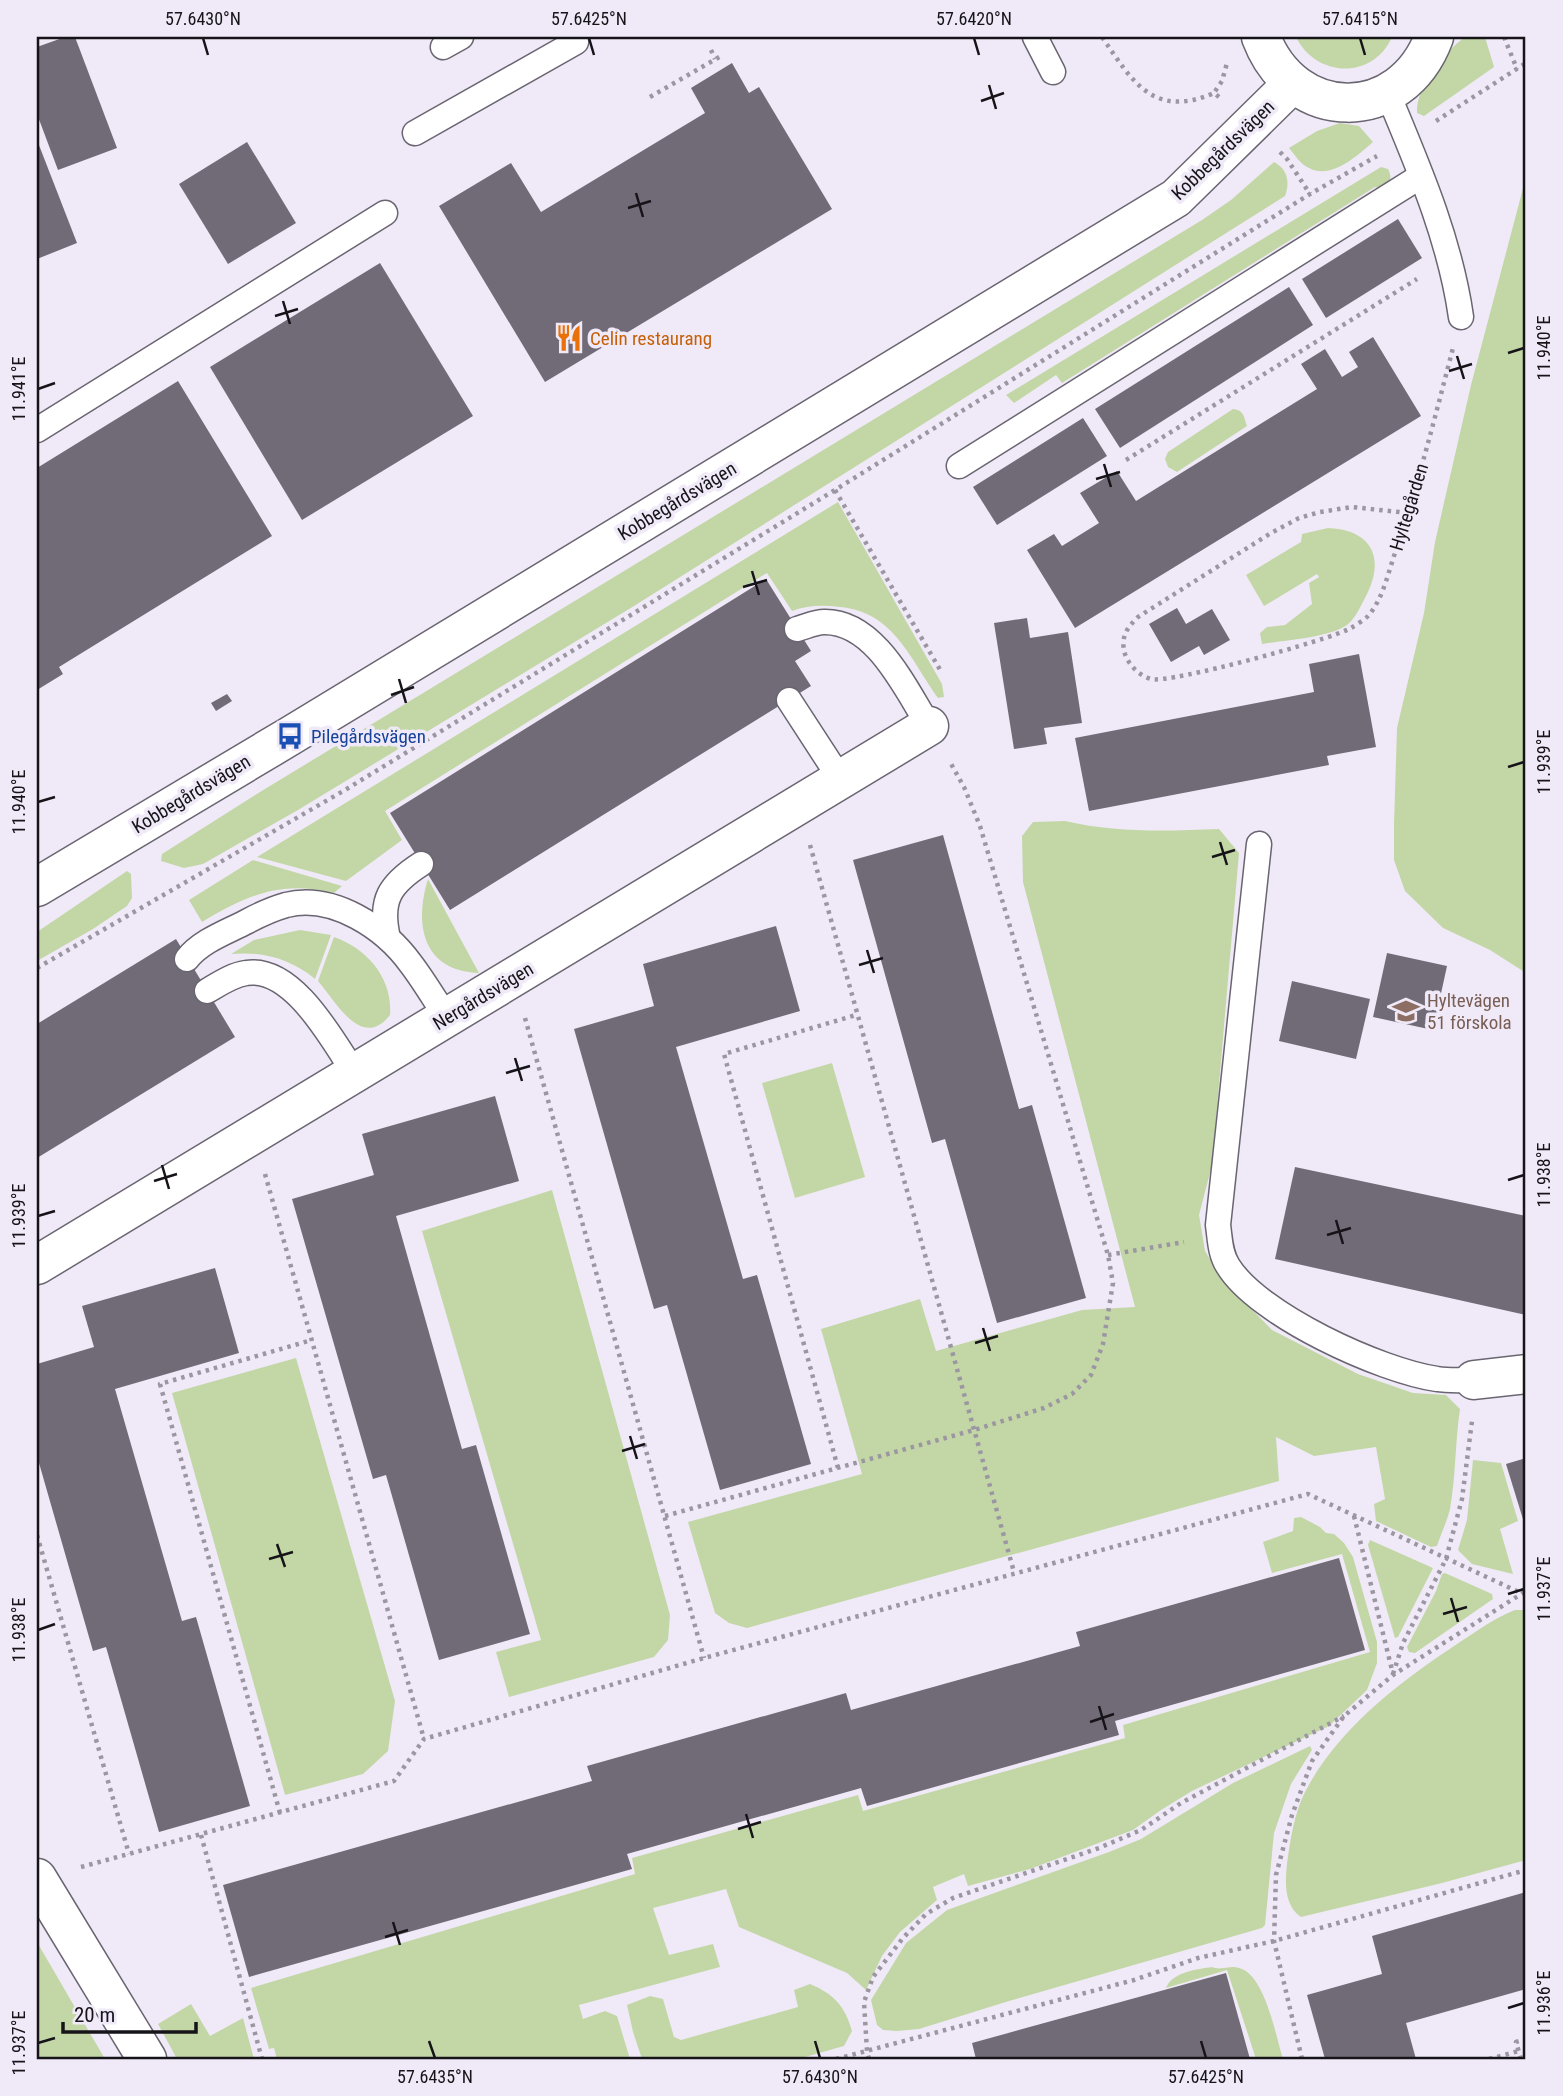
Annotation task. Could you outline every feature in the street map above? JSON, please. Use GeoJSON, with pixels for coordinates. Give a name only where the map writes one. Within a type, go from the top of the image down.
{"type":"FeatureCollection","features":[{"type":"Feature","properties":{"kind":"street","name":"Kobbegårdsvägen"},"geometry":{"type":"LineString","coordinates":[[1261,37],[1273,63],[1292,84],[1314,97],[1339,103],[1364,102],[1388,94],[1408,80],[1424,61],[1434,37]]}},
{"type":"Feature","properties":{"kind":"street","name":"Kobbegårdsvägen"},"geometry":{"type":"LineString","coordinates":[[37,887],[1176,198],[1292,84]]}},
{"type":"Feature","properties":{"kind":"street","name":"Nergårdsvägen"},"geometry":{"type":"LineString","coordinates":[[37,1265],[929,726]]}},
{"type":"Feature","properties":{"kind":"street"},"geometry":{"type":"LineString","coordinates":[[1474,1380],[1526,1374]]}},
{"type":"Feature","properties":{"kind":"street"},"geometry":{"type":"LineString","coordinates":[[37,1879],[147,2059]]}},
{"type":"Feature","properties":{"kind":"lane"},"geometry":{"type":"LineString","coordinates":[[415,133],[576,42],[573,37]]}},
{"type":"Feature","properties":{"kind":"lane"},"geometry":{"type":"LineString","coordinates":[[1035,37],[1053,72]]}},
{"type":"Feature","properties":{"kind":"lane"},"geometry":{"type":"LineString","coordinates":[[1388,94],[1450,258],[1461,317]]}},
{"type":"Feature","properties":{"kind":"lane"},"geometry":{"type":"LineString","coordinates":[[959,467],[1421,176]]}},
{"type":"Feature","properties":{"kind":"lane"},"geometry":{"type":"LineString","coordinates":[[37,430],[385,213]]}},
{"type":"Feature","properties":{"kind":"lane"},"geometry":{"type":"LineString","coordinates":[[797,629],[821,622],[835,623],[854,628],[870,639],[892,667],[929,726]]}},
{"type":"Feature","properties":{"kind":"lane"},"geometry":{"type":"LineString","coordinates":[[789,700],[841,780]]}},
{"type":"Feature","properties":{"kind":"lane"},"geometry":{"type":"LineString","coordinates":[[1259,844],[1221,1201],[1221,1251],[1228,1266],[1245,1288],[1273,1310],[1324,1339],[1400,1370],[1437,1379],[1474,1380]]}},
{"type":"Feature","properties":{"kind":"lane"},"geometry":{"type":"LineString","coordinates":[[388,938],[383,919],[390,891],[400,878],[421,863]]}},
{"type":"Feature","properties":{"kind":"lane"},"geometry":{"type":"LineString","coordinates":[[187,959],[214,939],[258,915],[288,905],[320,904],[354,915],[388,938],[411,963],[447,1018]]}},
{"type":"Feature","properties":{"kind":"lane"},"geometry":{"type":"LineString","coordinates":[[207,991],[246,973],[263,973],[284,983],[303,999],[355,1074]]}},
{"type":"Feature","properties":{"kind":"path"},"geometry":{"type":"LineString","coordinates":[[1102,37],[1130,75],[1149,93],[1185,103],[1214,93]]}},
{"type":"Feature","properties":{"kind":"path"},"geometry":{"type":"LineString","coordinates":[[1504,37],[1517,69]]}},
{"type":"Feature","properties":{"kind":"path"},"geometry":{"type":"LineString","coordinates":[[711,50],[715,59]]}},
{"type":"Feature","properties":{"kind":"path"},"geometry":{"type":"LineString","coordinates":[[650,97],[721,56]]}},
{"type":"Feature","properties":{"kind":"path"},"geometry":{"type":"LineString","coordinates":[[37,968],[345,790],[835,490],[1310,194],[1406,140],[1526,63]]}},
{"type":"Feature","properties":{"kind":"path"},"geometry":{"type":"LineString","coordinates":[[1126,460],[1450,258]]}},
{"type":"Feature","properties":{"kind":"path","name":"Hyltegården"},"geometry":{"type":"LineString","coordinates":[[1408,513],[1352,507],[1299,518],[1138,617],[1126,629],[1123,645],[1126,657],[1134,670],[1152,679],[1180,678],[1318,640],[1350,629],[1368,616],[1381,594],[1408,513],[1421,473],[1461,317]]}},
{"type":"Feature","properties":{"kind":"path"},"geometry":{"type":"LineString","coordinates":[[665,1516],[974,1430],[1044,1408],[1072,1394],[1091,1375],[1102,1343],[1113,1283],[1108,1255],[980,826],[964,787],[929,726],[946,714],[948,689],[938,664],[835,490]]}},
{"type":"Feature","properties":{"kind":"path"},"geometry":{"type":"LineString","coordinates":[[793,810],[809,842],[1014,1572]]}},
{"type":"Feature","properties":{"kind":"path"},"geometry":{"type":"LineString","coordinates":[[513,978],[704,1658]]}},
{"type":"Feature","properties":{"kind":"path"},"geometry":{"type":"LineString","coordinates":[[838,1468],[724,1054],[856,1015]]}},
{"type":"Feature","properties":{"kind":"path"},"geometry":{"type":"LineString","coordinates":[[253,1135],[424,1739]]}},
{"type":"Feature","properties":{"kind":"path"},"geometry":{"type":"LineString","coordinates":[[1108,1255],[1219,1236]]}},
{"type":"Feature","properties":{"kind":"path"},"geometry":{"type":"LineString","coordinates":[[280,1813],[160,1384],[312,1340]]}},
{"type":"Feature","properties":{"kind":"path"},"geometry":{"type":"LineString","coordinates":[[1393,1675],[1403,1643],[1446,1559],[1462,1499],[1472,1424],[1474,1380]]}},
{"type":"Feature","properties":{"kind":"path"},"geometry":{"type":"LineString","coordinates":[[37,1879],[394,1782],[424,1739],[1014,1572],[1308,1494],[1523,1592]]}},
{"type":"Feature","properties":{"kind":"path"},"geometry":{"type":"LineString","coordinates":[[1353,1516],[1393,1675]]}},
{"type":"Feature","properties":{"kind":"path"},"geometry":{"type":"LineString","coordinates":[[37,1535],[129,1854]]}},
{"type":"Feature","properties":{"kind":"path"},"geometry":{"type":"LineString","coordinates":[[869,2059],[864,2002],[873,1977],[903,1938],[926,1914],[953,1898],[1099,1848],[1141,1830],[1181,1803],[1344,1716],[1393,1675],[1523,1592]]}},
{"type":"Feature","properties":{"kind":"path"},"geometry":{"type":"LineString","coordinates":[[1302,2059],[1274,1941],[1276,1875],[1292,1815],[1312,1761],[1344,1716]]}},
{"type":"Feature","properties":{"kind":"path"},"geometry":{"type":"LineString","coordinates":[[201,1835],[262,2059]]}},
{"type":"Feature","properties":{"kind":"path"},"geometry":{"type":"LineString","coordinates":[[836,2059],[1133,1980],[1198,1958],[1274,1941],[1526,1870]]}},
{"type":"Feature","properties":{"kind":"path"},"geometry":{"type":"LineString","coordinates":[[1521,2059],[1516,2042],[1526,2039]]}},
{"type":"Feature","properties":{"kind":"path"},"geometry":{"type":"LineString","coordinates":[[1489,2059],[1518,2051]]}},
{"type":"Feature","properties":{"kind":"green space"},"geometry":{"type":"Polygon","coordinates":[[[1296,37],[1392,37],[1372,61],[1359,67],[1344,68],[1317,60],[1305,51],[1296,37]]]}},
{"type":"Feature","properties":{"kind":"green space"},"geometry":{"type":"Polygon","coordinates":[[[1465,37],[1485,37],[1494,67],[1424,116],[1417,113],[1426,81],[1449,51],[1465,37]]]}},
{"type":"Feature","properties":{"kind":"green space"},"geometry":{"type":"Polygon","coordinates":[[[1340,123],[1359,126],[1373,142],[1335,169],[1317,171],[1309,168],[1289,148],[1317,131],[1340,123]]]}},
{"type":"Feature","properties":{"kind":"green space"},"geometry":{"type":"Polygon","coordinates":[[[1274,162],[1282,168],[1287,177],[1285,196],[634,606],[298,810],[203,864],[184,868],[161,861],[162,854],[260,792],[1202,220],[1231,200],[1274,162]]]}},
{"type":"Feature","properties":{"kind":"green space"},"geometry":{"type":"Polygon","coordinates":[[[1381,167],[1388,169],[1390,178],[1381,189],[1375,187],[1062,383],[1056,375],[1014,403],[1006,395],[1381,167]]]}},
{"type":"Feature","properties":{"kind":"green space"},"geometry":{"type":"Polygon","coordinates":[[[1526,177],[1526,973],[1490,950],[1443,928],[1405,891],[1394,860],[1394,824],[1397,728],[1424,613],[1435,542],[1471,385],[1526,177]]]}},
{"type":"Feature","properties":{"kind":"green space"},"geometry":{"type":"Polygon","coordinates":[[[1233,409],[1241,412],[1247,426],[1177,472],[1168,467],[1165,459],[1168,452],[1233,409]]]}},
{"type":"Feature","properties":{"kind":"green space"},"geometry":{"type":"Polygon","coordinates":[[[838,502],[942,684],[944,697],[938,698],[899,640],[874,618],[859,611],[834,606],[792,611],[767,573],[385,811],[402,840],[346,881],[257,857],[838,502]]]}},
{"type":"Feature","properties":{"kind":"green space"},"geometry":{"type":"Polygon","coordinates":[[[1328,528],[1356,534],[1371,549],[1374,571],[1357,613],[1347,625],[1329,633],[1262,644],[1260,633],[1267,627],[1285,625],[1312,604],[1309,583],[1319,577],[1317,574],[1264,606],[1246,575],[1301,542],[1302,534],[1328,528]]]}},
{"type":"Feature","properties":{"kind":"green space"},"geometry":{"type":"Polygon","coordinates":[[[1065,821],[1161,831],[1219,829],[1239,853],[1212,1165],[1199,1215],[1205,1251],[1222,1279],[1272,1330],[1358,1374],[1413,1393],[1446,1395],[1460,1409],[1450,1509],[1437,1546],[1431,1547],[1376,1521],[1374,1504],[1385,1499],[1376,1447],[1314,1456],[1276,1437],[1279,1481],[747,1628],[729,1623],[715,1613],[688,1522],[862,1474],[821,1329],[920,1299],[936,1351],[1082,1310],[1135,1307],[1023,882],[1022,836],[1033,822],[1065,821]]]}},
{"type":"Feature","properties":{"kind":"green space"},"geometry":{"type":"Polygon","coordinates":[[[253,860],[342,886],[334,893],[297,888],[265,892],[234,904],[202,922],[189,900],[253,860]]]}},
{"type":"Feature","properties":{"kind":"green space"},"geometry":{"type":"Polygon","coordinates":[[[127,871],[131,874],[132,898],[127,906],[37,961],[37,932],[127,871]]]}},
{"type":"Feature","properties":{"kind":"green space"},"geometry":{"type":"Polygon","coordinates":[[[428,879],[479,973],[445,964],[434,954],[427,942],[422,912],[428,879]]]}},
{"type":"Feature","properties":{"kind":"green space"},"geometry":{"type":"Polygon","coordinates":[[[300,930],[331,935],[315,979],[296,966],[276,958],[231,954],[254,940],[300,930]]]}},
{"type":"Feature","properties":{"kind":"green space"},"geometry":{"type":"Polygon","coordinates":[[[334,937],[358,949],[383,978],[390,1002],[390,1015],[380,1025],[369,1028],[350,1019],[318,981],[334,937]]]}},
{"type":"Feature","properties":{"kind":"green space"},"geometry":{"type":"Polygon","coordinates":[[[832,1063],[865,1177],[795,1198],[762,1083],[832,1063]]]}},
{"type":"Feature","properties":{"kind":"green space"},"geometry":{"type":"Polygon","coordinates":[[[552,1190],[670,1615],[668,1640],[654,1657],[509,1697],[496,1652],[541,1640],[422,1231],[552,1190]]]}},
{"type":"Feature","properties":{"kind":"green space"},"geometry":{"type":"Polygon","coordinates":[[[296,1358],[395,1701],[388,1751],[363,1774],[285,1795],[172,1393],[296,1358]]]}},
{"type":"Feature","properties":{"kind":"green space"},"geometry":{"type":"Polygon","coordinates":[[[1473,1460],[1501,1463],[1518,1521],[1500,1529],[1513,1574],[1472,1564],[1458,1550],[1467,1520],[1473,1460]]]}},
{"type":"Feature","properties":{"kind":"green space"},"geometry":{"type":"Polygon","coordinates":[[[1301,1517],[1326,1533],[1334,1534],[1353,1557],[1377,1642],[1377,1663],[1367,1690],[1329,1726],[1192,1791],[1133,1830],[1030,1869],[968,1886],[964,1874],[933,1887],[937,1900],[900,1932],[882,1956],[866,1990],[847,1973],[739,1927],[726,1889],[653,1908],[669,1955],[713,1944],[720,1967],[579,2005],[583,2019],[605,2011],[617,2016],[630,2059],[277,2059],[274,2048],[269,2049],[251,1988],[635,1874],[632,1858],[858,1795],[863,1811],[1125,1738],[1123,1725],[1370,1652],[1342,1554],[1272,1573],[1263,1542],[1293,1531],[1294,1518],[1301,1517]]]}},
{"type":"Feature","properties":{"kind":"green space"},"geometry":{"type":"Polygon","coordinates":[[[1370,1540],[1433,1568],[1398,1637],[1395,1638],[1368,1545],[1370,1540]]]}},
{"type":"Feature","properties":{"kind":"green space"},"geometry":{"type":"Polygon","coordinates":[[[1442,1574],[1492,1594],[1493,1599],[1415,1653],[1409,1652],[1407,1647],[1442,1574]]]}},
{"type":"Feature","properties":{"kind":"green space"},"geometry":{"type":"Polygon","coordinates":[[[1515,1610],[1526,1610],[1526,1860],[1301,1917],[1291,1907],[1289,1900],[1286,1886],[1287,1864],[1298,1809],[1319,1769],[1353,1727],[1394,1690],[1493,1620],[1515,1610]]]}},
{"type":"Feature","properties":{"kind":"green space"},"geometry":{"type":"Polygon","coordinates":[[[1310,1746],[1312,1750],[1291,1784],[1274,1833],[1265,1925],[1262,1928],[919,2029],[883,2030],[877,2025],[871,2000],[906,1943],[947,1910],[1141,1839],[1233,1783],[1310,1746]]]}},
{"type":"Feature","properties":{"kind":"green space"},"geometry":{"type":"Polygon","coordinates":[[[37,1942],[105,2059],[37,2059],[37,1942]]]}},
{"type":"Feature","properties":{"kind":"green space"},"geometry":{"type":"Polygon","coordinates":[[[1212,1967],[1239,1968],[1256,1982],[1268,2008],[1283,2059],[1256,2059],[1227,1970],[1166,1988],[1180,1975],[1212,1967]]]}},
{"type":"Feature","properties":{"kind":"green space"},"geometry":{"type":"Polygon","coordinates":[[[810,1984],[826,1992],[837,2002],[852,2031],[844,2046],[798,2059],[642,2059],[627,2005],[650,1996],[663,1999],[674,2037],[681,2040],[798,2007],[794,1990],[810,1984]]]}},
{"type":"Feature","properties":{"kind":"green space"},"geometry":{"type":"Polygon","coordinates":[[[191,2004],[210,2036],[243,2018],[254,2059],[177,2059],[158,2024],[191,2004]]]}},
{"type":"Feature","properties":{"kind":"building"},"geometry":{"type":"Polygon","coordinates":[[[65,37],[75,37],[117,148],[58,170],[37,114],[37,47],[65,37]]]}},
{"type":"Feature","properties":{"kind":"building"},"geometry":{"type":"Polygon","coordinates":[[[732,63],[749,93],[759,87],[832,209],[545,382],[439,206],[511,163],[541,212],[705,113],[691,88],[732,63]]]}},
{"type":"Feature","properties":{"kind":"building"},"geometry":{"type":"Polygon","coordinates":[[[37,140],[77,243],[37,259],[37,140]]]}},
{"type":"Feature","properties":{"kind":"building"},"geometry":{"type":"Polygon","coordinates":[[[247,142],[296,223],[228,264],[179,184],[247,142]]]}},
{"type":"Feature","properties":{"kind":"building"},"geometry":{"type":"Polygon","coordinates":[[[1398,219],[1422,258],[1326,318],[1302,279],[1398,219]]]}},
{"type":"Feature","properties":{"kind":"building"},"geometry":{"type":"Polygon","coordinates":[[[380,263],[473,416],[302,520],[210,367],[380,263]]]}},
{"type":"Feature","properties":{"kind":"building"},"geometry":{"type":"Polygon","coordinates":[[[1289,287],[1313,325],[1120,448],[1095,409],[1289,287]]]}},
{"type":"Feature","properties":{"kind":"building"},"geometry":{"type":"Polygon","coordinates":[[[1373,337],[1421,416],[1075,628],[1027,550],[1054,534],[1062,546],[1099,523],[1080,493],[1117,471],[1136,501],[1317,389],[1301,364],[1325,349],[1342,377],[1358,367],[1349,352],[1373,337]]]}},
{"type":"Feature","properties":{"kind":"building"},"geometry":{"type":"Polygon","coordinates":[[[178,381],[272,536],[59,667],[63,674],[37,690],[37,468],[178,381]]]}},
{"type":"Feature","properties":{"kind":"building"},"geometry":{"type":"Polygon","coordinates":[[[1083,418],[1107,456],[997,525],[973,487],[1083,418]]]}},
{"type":"Feature","properties":{"kind":"building"},"geometry":{"type":"Polygon","coordinates":[[[766,579],[811,651],[795,661],[811,686],[450,910],[390,813],[766,579]]]}},
{"type":"Feature","properties":{"kind":"building"},"geometry":{"type":"Polygon","coordinates":[[[1177,608],[1186,624],[1212,609],[1230,640],[1204,655],[1199,646],[1171,662],[1149,624],[1177,608]]]}},
{"type":"Feature","properties":{"kind":"building"},"geometry":{"type":"Polygon","coordinates":[[[1027,618],[1030,638],[1068,632],[1082,723],[1044,728],[1047,744],[1014,749],[994,623],[1027,618]]]}},
{"type":"Feature","properties":{"kind":"building"},"geometry":{"type":"Polygon","coordinates":[[[1359,654],[1376,747],[1327,756],[1329,765],[1089,811],[1075,738],[1314,692],[1309,664],[1359,654]]]}},
{"type":"Feature","properties":{"kind":"building"},"geometry":{"type":"Polygon","coordinates":[[[227,694],[232,701],[216,711],[211,703],[227,694]]]}},
{"type":"Feature","properties":{"kind":"building"},"geometry":{"type":"Polygon","coordinates":[[[943,835],[1019,1109],[1032,1105],[1086,1298],[997,1323],[945,1139],[932,1143],[853,860],[943,835]]]}},
{"type":"Feature","properties":{"kind":"building"},"geometry":{"type":"Polygon","coordinates":[[[776,926],[800,1011],[676,1047],[743,1279],[757,1275],[811,1464],[720,1490],[667,1305],[654,1309],[574,1029],[654,1006],[643,964],[776,926]]]}},
{"type":"Feature","properties":{"kind":"building"},"geometry":{"type":"Polygon","coordinates":[[[176,939],[235,1037],[37,1158],[37,1024],[176,939]]]}},
{"type":"Feature","properties":{"kind":"building"},"geometry":{"type":"Polygon","coordinates":[[[1387,953],[1447,966],[1433,1030],[1373,1017],[1387,953]]]}},
{"type":"Feature","properties":{"kind":"building"},"geometry":{"type":"Polygon","coordinates":[[[1292,981],[1370,999],[1356,1059],[1279,1041],[1292,981]]]}},
{"type":"Feature","properties":{"kind":"building"},"geometry":{"type":"Polygon","coordinates":[[[495,1096],[519,1181],[396,1216],[462,1449],[476,1445],[530,1634],[439,1660],[386,1475],[373,1479],[292,1199],[374,1175],[362,1134],[495,1096]]]}},
{"type":"Feature","properties":{"kind":"building"},"geometry":{"type":"Polygon","coordinates":[[[1295,1167],[1526,1216],[1526,1315],[1275,1259],[1295,1167]]]}},
{"type":"Feature","properties":{"kind":"building"},"geometry":{"type":"Polygon","coordinates":[[[215,1268],[239,1353],[115,1389],[182,1621],[196,1617],[250,1806],[159,1832],[106,1647],[93,1651],[37,1456],[37,1364],[94,1347],[82,1306],[215,1268]]]}},
{"type":"Feature","properties":{"kind":"building"},"geometry":{"type":"Polygon","coordinates":[[[1526,1458],[1526,1529],[1506,1464],[1526,1458]]]}},
{"type":"Feature","properties":{"kind":"building"},"geometry":{"type":"Polygon","coordinates":[[[1339,1558],[1365,1650],[1115,1721],[1119,1735],[867,1806],[861,1788],[627,1854],[632,1869],[249,1977],[223,1885],[592,1781],[587,1766],[846,1693],[851,1710],[1080,1646],[1076,1632],[1339,1558]]]}},
{"type":"Feature","properties":{"kind":"building"},"geometry":{"type":"Polygon","coordinates":[[[1526,1892],[1526,1989],[1406,2023],[1416,2059],[1325,2059],[1307,1995],[1382,1974],[1372,1936],[1526,1892]]]}},
{"type":"Feature","properties":{"kind":"building"},"geometry":{"type":"Polygon","coordinates":[[[1226,1973],[1250,2059],[976,2059],[972,2043],[1226,1973]]]}},
{"type":"Feature","properties":{"kind":"place","name":"Celin restaurang"},"geometry":{"type":"Point","coordinates":[569,338]}},
{"type":"Feature","properties":{"kind":"place","name":"Pilegårdsvägen"},"geometry":{"type":"Point","coordinates":[290,736]}},
{"type":"Feature","properties":{"kind":"place","name":"Hyltevägen 51 förskola"},"geometry":{"type":"Point","coordinates":[1406,1011]}}]}
